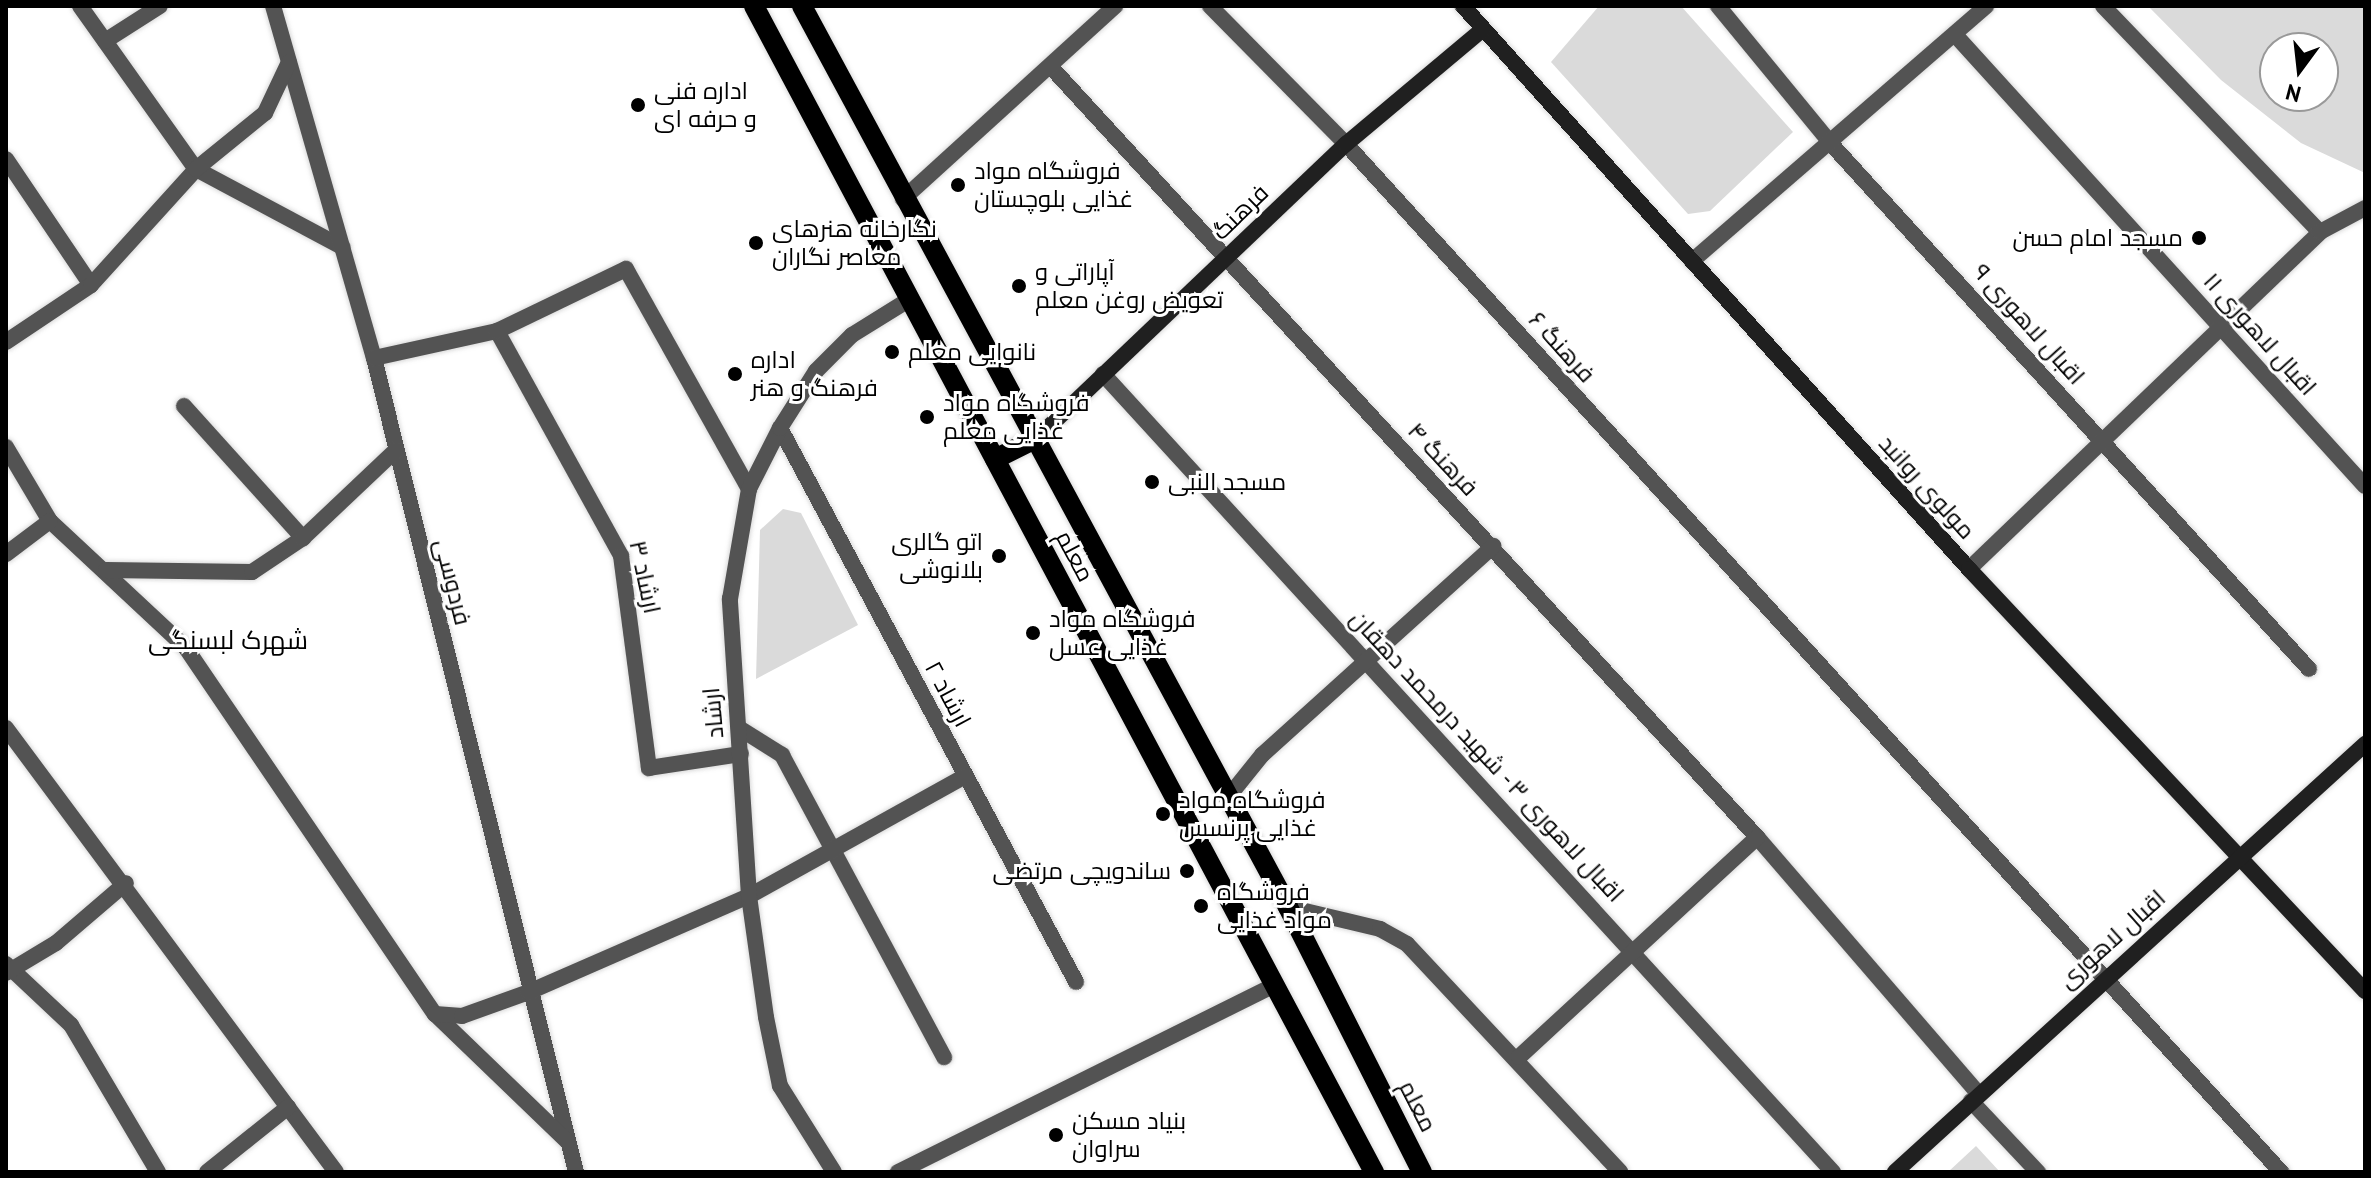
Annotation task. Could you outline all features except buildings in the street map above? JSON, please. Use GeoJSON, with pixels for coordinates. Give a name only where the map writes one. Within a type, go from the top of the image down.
{"type":"FeatureCollection","features":[{"type":"Feature","properties":{"kind":"main road","name":"معلم"},"geometry":{"type":"LineString","coordinates":[[754,6],[1374,1172]]}},
{"type":"Feature","properties":{"kind":"main road","name":"معلم"},"geometry":{"type":"LineString","coordinates":[[802,6],[903,199],[1037,438],[1229,796],[1422,1172]]}},
{"type":"Feature","properties":{"kind":"main road"},"geometry":{"type":"LineString","coordinates":[[995,459],[1037,438]]}},
{"type":"Feature","properties":{"kind":"street"},"geometry":{"type":"LineString","coordinates":[[80,6],[196,169],[342,247]]}},
{"type":"Feature","properties":{"kind":"street"},"geometry":{"type":"LineString","coordinates":[[105,41],[160,6]]}},
{"type":"Feature","properties":{"kind":"street","name":"فردوسی"},"geometry":{"type":"LineString","coordinates":[[273,6],[374,358],[576,1172]]}},
{"type":"Feature","properties":{"kind":"street"},"geometry":{"type":"LineString","coordinates":[[903,199],[1115,6]]}},
{"type":"Feature","properties":{"kind":"street","name":"فرهنگ ۶"},"geometry":{"type":"LineString","coordinates":[[1210,6],[1346,144],[2281,1172]]}},
{"type":"Feature","properties":{"kind":"street","name":"مولوی روانبد"},"geometry":{"type":"LineString","coordinates":[[1463,6],[1969,569],[2365,991]]}},
{"type":"Feature","properties":{"kind":"street","name":"اقبال لاهوری ۹"},"geometry":{"type":"LineString","coordinates":[[1718,6],[1833,146],[2309,669]]}},
{"type":"Feature","properties":{"kind":"street"},"geometry":{"type":"LineString","coordinates":[[1692,261],[1833,146],[1958,38],[1986,6]]}},
{"type":"Feature","properties":{"kind":"street"},"geometry":{"type":"LineString","coordinates":[[2103,6],[2320,232]]}},
{"type":"Feature","properties":{"kind":"street","name":"فرهنگ"},"geometry":{"type":"LineString","coordinates":[[1037,438],[1346,144],[1483,29]]}},
{"type":"Feature","properties":{"kind":"street","name":"اقبال لاهوری ۱۱"},"geometry":{"type":"LineString","coordinates":[[1958,38],[2365,486]]}},
{"type":"Feature","properties":{"kind":"street"},"geometry":{"type":"LineString","coordinates":[[6,342],[91,285],[196,169],[265,113],[289,62]]}},
{"type":"Feature","properties":{"kind":"street","name":"فرهنگ ۴"},"geometry":{"type":"LineString","coordinates":[[1050,66],[1224,261],[1493,546],[1757,837],[2038,1172]]}},
{"type":"Feature","properties":{"kind":"street"},"geometry":{"type":"LineString","coordinates":[[6,159],[91,285]]}},
{"type":"Feature","properties":{"kind":"street"},"geometry":{"type":"LineString","coordinates":[[1969,569],[2100,438],[2320,232],[2365,208]]}},
{"type":"Feature","properties":{"kind":"street"},"geometry":{"type":"LineString","coordinates":[[374,358],[497,331],[626,269],[749,489]]}},
{"type":"Feature","properties":{"kind":"street","name":"ارشاد"},"geometry":{"type":"LineString","coordinates":[[834,1172],[780,1086],[749,896],[730,599],[749,489],[780,428],[816,371],[852,335],[910,299]]}},
{"type":"Feature","properties":{"kind":"street","name":"ارشاد ۳"},"geometry":{"type":"LineString","coordinates":[[497,331],[621,556],[649,768],[741,754]]}},
{"type":"Feature","properties":{"kind":"street","name":"اقبال لاهوری ۳ - شهید درمحمد دهقان"},"geometry":{"type":"LineString","coordinates":[[1103,374],[1833,1172]]}},
{"type":"Feature","properties":{"kind":"street"},"geometry":{"type":"LineString","coordinates":[[184,406],[303,538]]}},
{"type":"Feature","properties":{"kind":"street","name":"ارشاد ۲"},"geometry":{"type":"LineString","coordinates":[[780,428],[1076,982]]}},
{"type":"Feature","properties":{"kind":"street"},"geometry":{"type":"LineString","coordinates":[[6,447],[50,521],[106,570],[186,648],[435,1014],[569,1142]]}},
{"type":"Feature","properties":{"kind":"street"},"geometry":{"type":"LineString","coordinates":[[106,570],[252,572],[303,538],[396,450]]}},
{"type":"Feature","properties":{"kind":"street"},"geometry":{"type":"LineString","coordinates":[[6,554],[50,521]]}},
{"type":"Feature","properties":{"kind":"street"},"geometry":{"type":"LineString","coordinates":[[1229,796],[1262,755],[1493,546]]}},
{"type":"Feature","properties":{"kind":"street"},"geometry":{"type":"LineString","coordinates":[[6,728],[126,883],[336,1172]]}},
{"type":"Feature","properties":{"kind":"street"},"geometry":{"type":"LineString","coordinates":[[739,728],[782,755],[944,1057]]}},
{"type":"Feature","properties":{"kind":"street","name":"اقبال لاهوری"},"geometry":{"type":"LineString","coordinates":[[1895,1172],[2239,855],[2365,744]]}},
{"type":"Feature","properties":{"kind":"street"},"geometry":{"type":"LineString","coordinates":[[435,1014],[462,1016],[529,992],[749,896],[964,777]]}},
{"type":"Feature","properties":{"kind":"street"},"geometry":{"type":"LineString","coordinates":[[1519,1057],[1757,837]]}},
{"type":"Feature","properties":{"kind":"street"},"geometry":{"type":"LineString","coordinates":[[126,883],[56,943],[8,968],[71,1025],[158,1172]]}},
{"type":"Feature","properties":{"kind":"street"},"geometry":{"type":"LineString","coordinates":[[1288,907],[1380,929],[1407,944],[1519,1057],[1620,1172]]}},
{"type":"Feature","properties":{"kind":"street"},"geometry":{"type":"LineString","coordinates":[[898,1172],[919,1167],[1273,986]]}},
{"type":"Feature","properties":{"kind":"street"},"geometry":{"type":"LineString","coordinates":[[207,1172],[288,1107]]}},
{"type":"Feature","properties":{"kind":"shaded area"},"geometry":{"type":"Polygon","coordinates":[[[1599,6],[1681,6],[1793,132],[1710,211],[1688,214],[1551,62],[1599,6]]]}},
{"type":"Feature","properties":{"kind":"shaded area"},"geometry":{"type":"Polygon","coordinates":[[[2148,6],[2365,6],[2365,173],[2301,143],[2262,112],[2339,112],[2339,32],[2259,32],[2259,110],[2221,80],[2148,6]]]}},
{"type":"Feature","properties":{"kind":"shaded area"},"geometry":{"type":"Polygon","coordinates":[[[783,509],[801,513],[858,625],[756,679],[760,530],[783,509]]]}},
{"type":"Feature","properties":{"kind":"shaded area"},"geometry":{"type":"Polygon","coordinates":[[[1976,1146],[2000,1172],[1948,1172],[1976,1146]]]}},
{"type":"Feature","properties":{"kind":"place","name":"اداره فنی و حرفه ای"},"geometry":{"type":"Point","coordinates":[638,105]}},
{"type":"Feature","properties":{"kind":"place","name":"فروشگاه مواد غذایی بلوچستان"},"geometry":{"type":"Point","coordinates":[958,185]}},
{"type":"Feature","properties":{"kind":"place","name":"مسجد امام حسن"},"geometry":{"type":"Point","coordinates":[2199,238]}},
{"type":"Feature","properties":{"kind":"place","name":"نگارخانه هنرهای معاصر نگاران"},"geometry":{"type":"Point","coordinates":[756,243]}},
{"type":"Feature","properties":{"kind":"place","name":"آپاراتی و تعویض روغن معلم"},"geometry":{"type":"Point","coordinates":[1019,286]}},
{"type":"Feature","properties":{"kind":"place","name":"نانوایی معلم"},"geometry":{"type":"Point","coordinates":[892,352]}},
{"type":"Feature","properties":{"kind":"place","name":"اداره فرهنگ و هنر"},"geometry":{"type":"Point","coordinates":[735,374]}},
{"type":"Feature","properties":{"kind":"place","name":"فروشگاه مواد غذایی معلم"},"geometry":{"type":"Point","coordinates":[927,417]}},
{"type":"Feature","properties":{"kind":"place","name":"مسجد النبی"},"geometry":{"type":"Point","coordinates":[1152,482]}},
{"type":"Feature","properties":{"kind":"place","name":"اتو گالری بلانوشی"},"geometry":{"type":"Point","coordinates":[999,556]}},
{"type":"Feature","properties":{"kind":"place","name":"فروشگاه مواد غذایی عسل"},"geometry":{"type":"Point","coordinates":[1033,633]}},
{"type":"Feature","properties":{"kind":"place","name":"فروشگاه مواد غذایی پرنسس"},"geometry":{"type":"Point","coordinates":[1163,814]}},
{"type":"Feature","properties":{"kind":"place","name":"ساندویچی مرتضی"},"geometry":{"type":"Point","coordinates":[1187,871]}},
{"type":"Feature","properties":{"kind":"place","name":"فروشگاه مواد غذایی"},"geometry":{"type":"Point","coordinates":[1201,906]}},
{"type":"Feature","properties":{"kind":"place","name":"بنیاد مسکن سراوان"},"geometry":{"type":"Point","coordinates":[1056,1135]}},
{"type":"Feature","properties":{"kind":"district","name":"شهرک لبسنگی"},"geometry":{"type":"Point","coordinates":[228,640]}}]}
